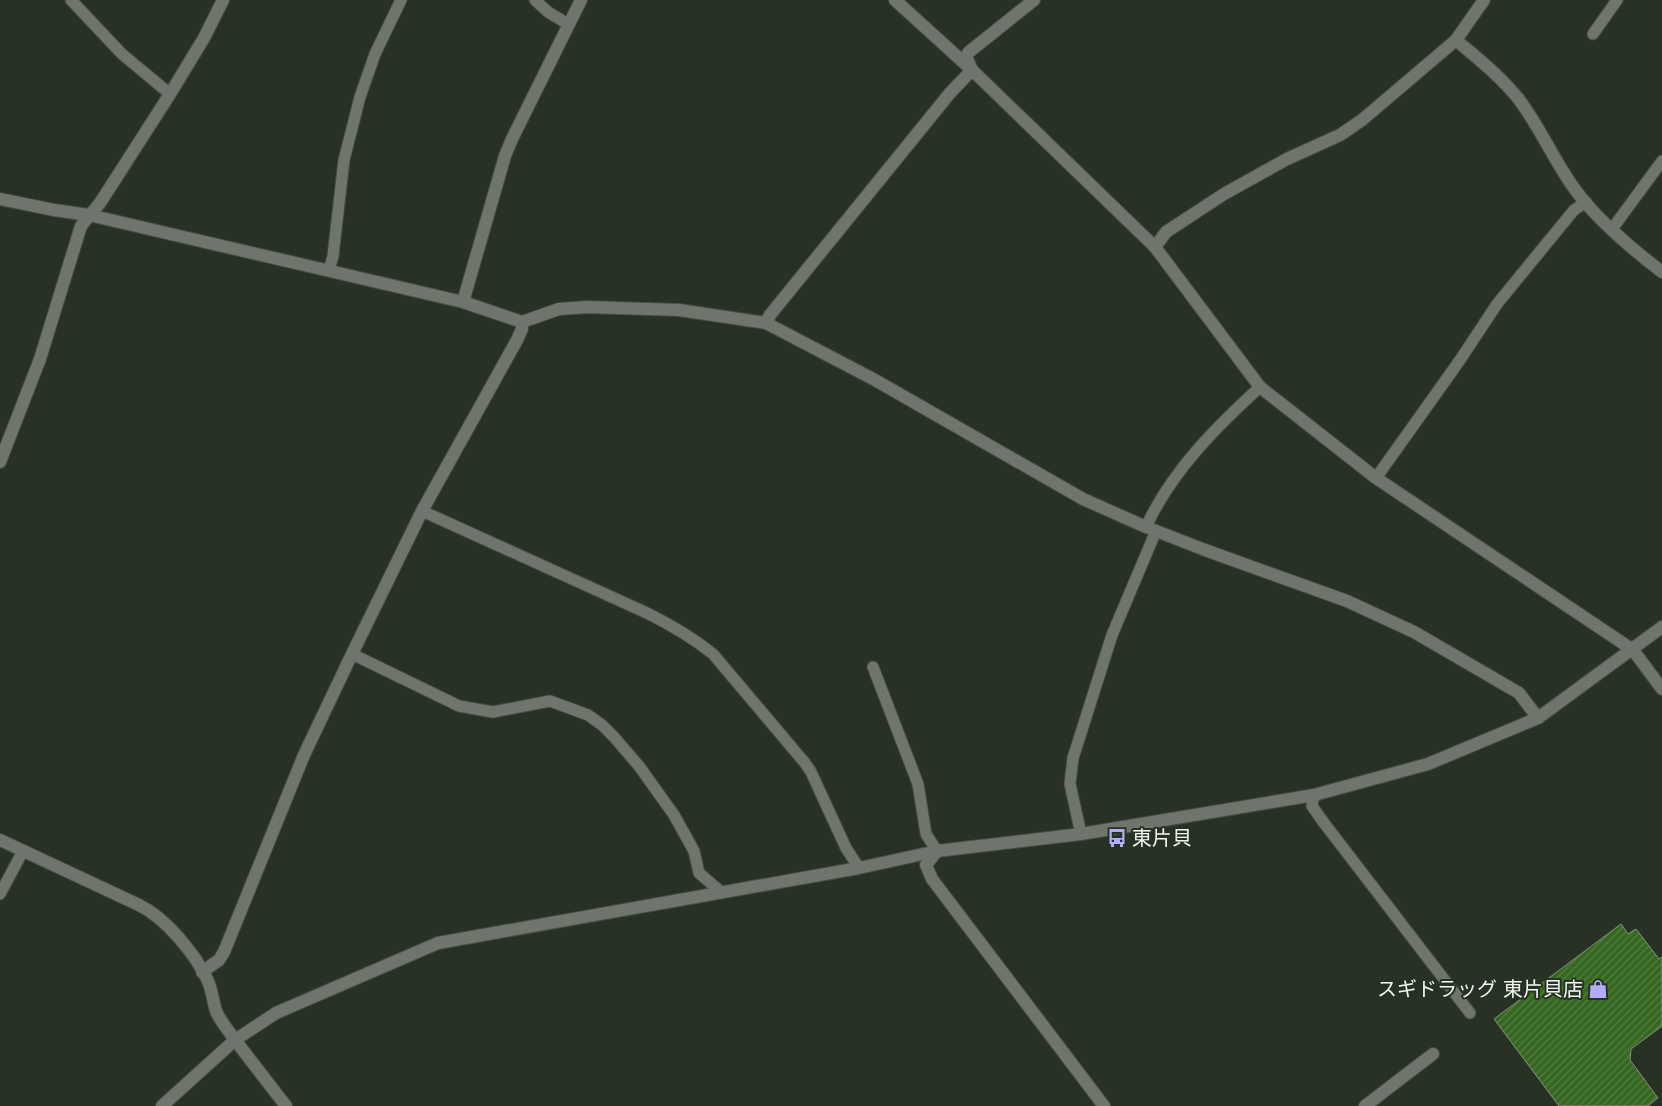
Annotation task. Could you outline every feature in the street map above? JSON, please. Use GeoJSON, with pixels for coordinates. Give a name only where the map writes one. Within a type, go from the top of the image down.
{"type":"FeatureCollection","features":[{"type":"Feature","properties":{"kind":"street"},"geometry":{"type":"LineString","coordinates":[[0,462],[40,359],[81,226],[100,203],[170,94],[204,38],[222,0]]}},
{"type":"Feature","properties":{"kind":"street"},"geometry":{"type":"LineString","coordinates":[[463,302],[506,156],[580,0]]}},
{"type":"Feature","properties":{"kind":"street"},"geometry":{"type":"LineString","coordinates":[[895,0],[972,70],[1155,247],[1260,387],[1376,478],[1633,650],[1662,689]]}},
{"type":"Feature","properties":{"kind":"street"},"geometry":{"type":"LineString","coordinates":[[972,70],[966,56],[969,52],[1034,0]]}},
{"type":"Feature","properties":{"kind":"street"},"geometry":{"type":"LineString","coordinates":[[1155,247],[1166,232],[1224,194],[1286,159],[1340,135],[1362,120],[1456,40],[1481,1]]}},
{"type":"Feature","properties":{"kind":"street"},"geometry":{"type":"LineString","coordinates":[[1456,40],[1500,77],[1518,98],[1574,188],[1586,202],[1644,259],[1662,272]]}},
{"type":"Feature","properties":{"kind":"street"},"geometry":{"type":"LineString","coordinates":[[766,323],[770,314],[950,93],[972,70]]}},
{"type":"Feature","properties":{"kind":"street"},"geometry":{"type":"LineString","coordinates":[[0,199],[89,215],[330,270],[463,302],[522,322],[559,309],[587,307],[679,310],[766,323],[875,380],[1060,487],[1151,529],[1347,601],[1414,632],[1519,693],[1538,718]]}},
{"type":"Feature","properties":{"kind":"street"},"geometry":{"type":"LineString","coordinates":[[202,972],[219,960],[224,952],[304,755],[422,511],[517,340],[522,330],[522,322]]}},
{"type":"Feature","properties":{"kind":"street"},"geometry":{"type":"LineString","coordinates":[[162,1106],[235,1040],[276,1013],[438,943],[859,868],[937,851],[1081,834],[1314,795],[1428,764],[1538,718],[1662,627]]}},
{"type":"Feature","properties":{"kind":"street"},"geometry":{"type":"LineString","coordinates":[[0,840],[148,909],[172,930],[202,972],[211,990],[217,1013],[235,1040],[286,1106]]}},
{"type":"Feature","properties":{"kind":"street"},"geometry":{"type":"LineString","coordinates":[[937,851],[926,865],[932,879],[1101,1105]]}},
{"type":"Feature","properties":{"kind":"street"},"geometry":{"type":"LineString","coordinates":[[1365,1106],[1433,1054]]}},
{"type":"Feature","properties":{"kind":"lane"},"geometry":{"type":"LineString","coordinates":[[71,0],[122,54],[170,94]]}},
{"type":"Feature","properties":{"kind":"lane"},"geometry":{"type":"LineString","coordinates":[[330,270],[344,160],[360,97],[375,54],[401,0]]}},
{"type":"Feature","properties":{"kind":"lane"},"geometry":{"type":"LineString","coordinates":[[535,0],[548,12],[568,24]]}},
{"type":"Feature","properties":{"kind":"lane"},"geometry":{"type":"LineString","coordinates":[[1593,34],[1617,0]]}},
{"type":"Feature","properties":{"kind":"lane"},"geometry":{"type":"LineString","coordinates":[[1612,229],[1662,161]]}},
{"type":"Feature","properties":{"kind":"lane"},"geometry":{"type":"LineString","coordinates":[[1376,478],[1460,360],[1497,304],[1574,210],[1586,202]]}},
{"type":"Feature","properties":{"kind":"lane"},"geometry":{"type":"LineString","coordinates":[[1081,834],[1070,784],[1073,758],[1112,635],[1151,529],[1152,514],[1187,461],[1242,403],[1260,387]]}},
{"type":"Feature","properties":{"kind":"lane"},"geometry":{"type":"LineString","coordinates":[[422,511],[677,627],[701,644],[713,654],[805,763],[846,848],[859,868]]}},
{"type":"Feature","properties":{"kind":"lane"},"geometry":{"type":"LineString","coordinates":[[352,654],[459,706],[493,712],[550,701],[588,715],[602,724],[639,766],[674,815],[694,851],[700,873],[721,892]]}},
{"type":"Feature","properties":{"kind":"lane"},"geometry":{"type":"LineString","coordinates":[[873,667],[918,784],[926,834],[937,851]]}},
{"type":"Feature","properties":{"kind":"lane"},"geometry":{"type":"LineString","coordinates":[[1314,795],[1312,806],[1324,824],[1470,1013]]}},
{"type":"Feature","properties":{"kind":"lane"},"geometry":{"type":"LineString","coordinates":[[0,894],[23,851]]}},
{"type":"Feature","properties":{"kind":"building","name":"スギドラッグ 東片貝店"},"geometry":{"type":"Polygon","coordinates":[[[1621,924],[1628,934],[1636,929],[1659,959],[1662,957],[1662,1026],[1631,1049],[1630,1060],[1658,1098],[1648,1106],[1559,1106],[1494,1019],[1621,924]]]}},
{"type":"Feature","properties":{"kind":"place","name":"東片貝"},"geometry":{"type":"Point","coordinates":[1117,838]}},
{"type":"Feature","properties":{"kind":"place","name":"スギドラッグ 東片貝店"},"geometry":{"type":"Point","coordinates":[1598,989]}}]}
